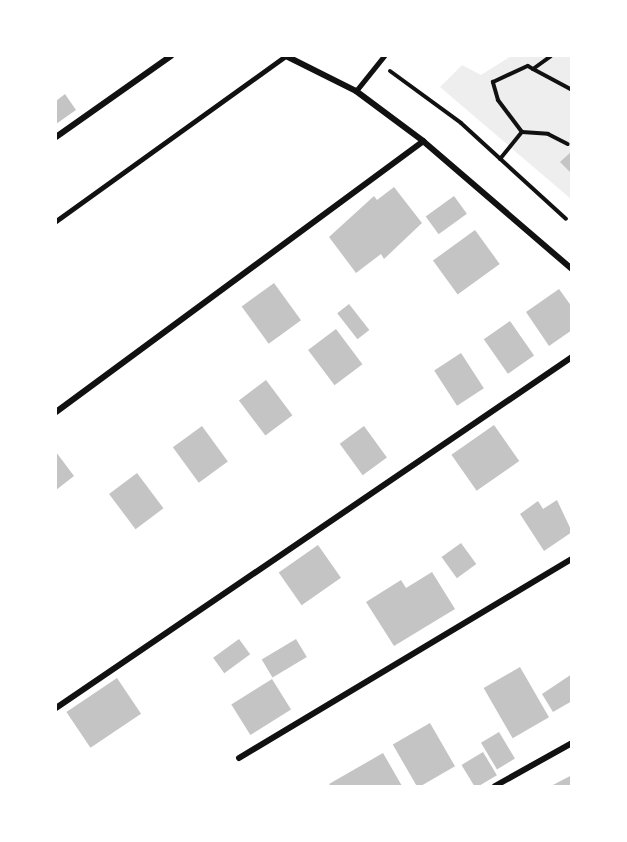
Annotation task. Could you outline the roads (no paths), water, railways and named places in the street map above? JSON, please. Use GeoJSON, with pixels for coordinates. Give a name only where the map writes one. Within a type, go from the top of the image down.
{"type":"FeatureCollection","features":[{"type":"Feature","properties":{"kind":"street"},"geometry":{"type":"LineString","coordinates":[[56,137],[171,56]]}},
{"type":"Feature","properties":{"kind":"street"},"geometry":{"type":"LineString","coordinates":[[286,56],[356,92],[423,141],[571,266]]}},
{"type":"Feature","properties":{"kind":"street"},"geometry":{"type":"LineString","coordinates":[[56,412],[423,141]]}},
{"type":"Feature","properties":{"kind":"street"},"geometry":{"type":"LineString","coordinates":[[56,708],[572,357]]}},
{"type":"Feature","properties":{"kind":"street"},"geometry":{"type":"LineString","coordinates":[[239,758],[572,559]]}},
{"type":"Feature","properties":{"kind":"street"},"geometry":{"type":"LineString","coordinates":[[495,786],[572,743]]}},
{"type":"Feature","properties":{"kind":"lane"},"geometry":{"type":"LineString","coordinates":[[56,221],[286,56]]}},
{"type":"Feature","properties":{"kind":"lane"},"geometry":{"type":"LineString","coordinates":[[356,92],[384,56]]}}]}
